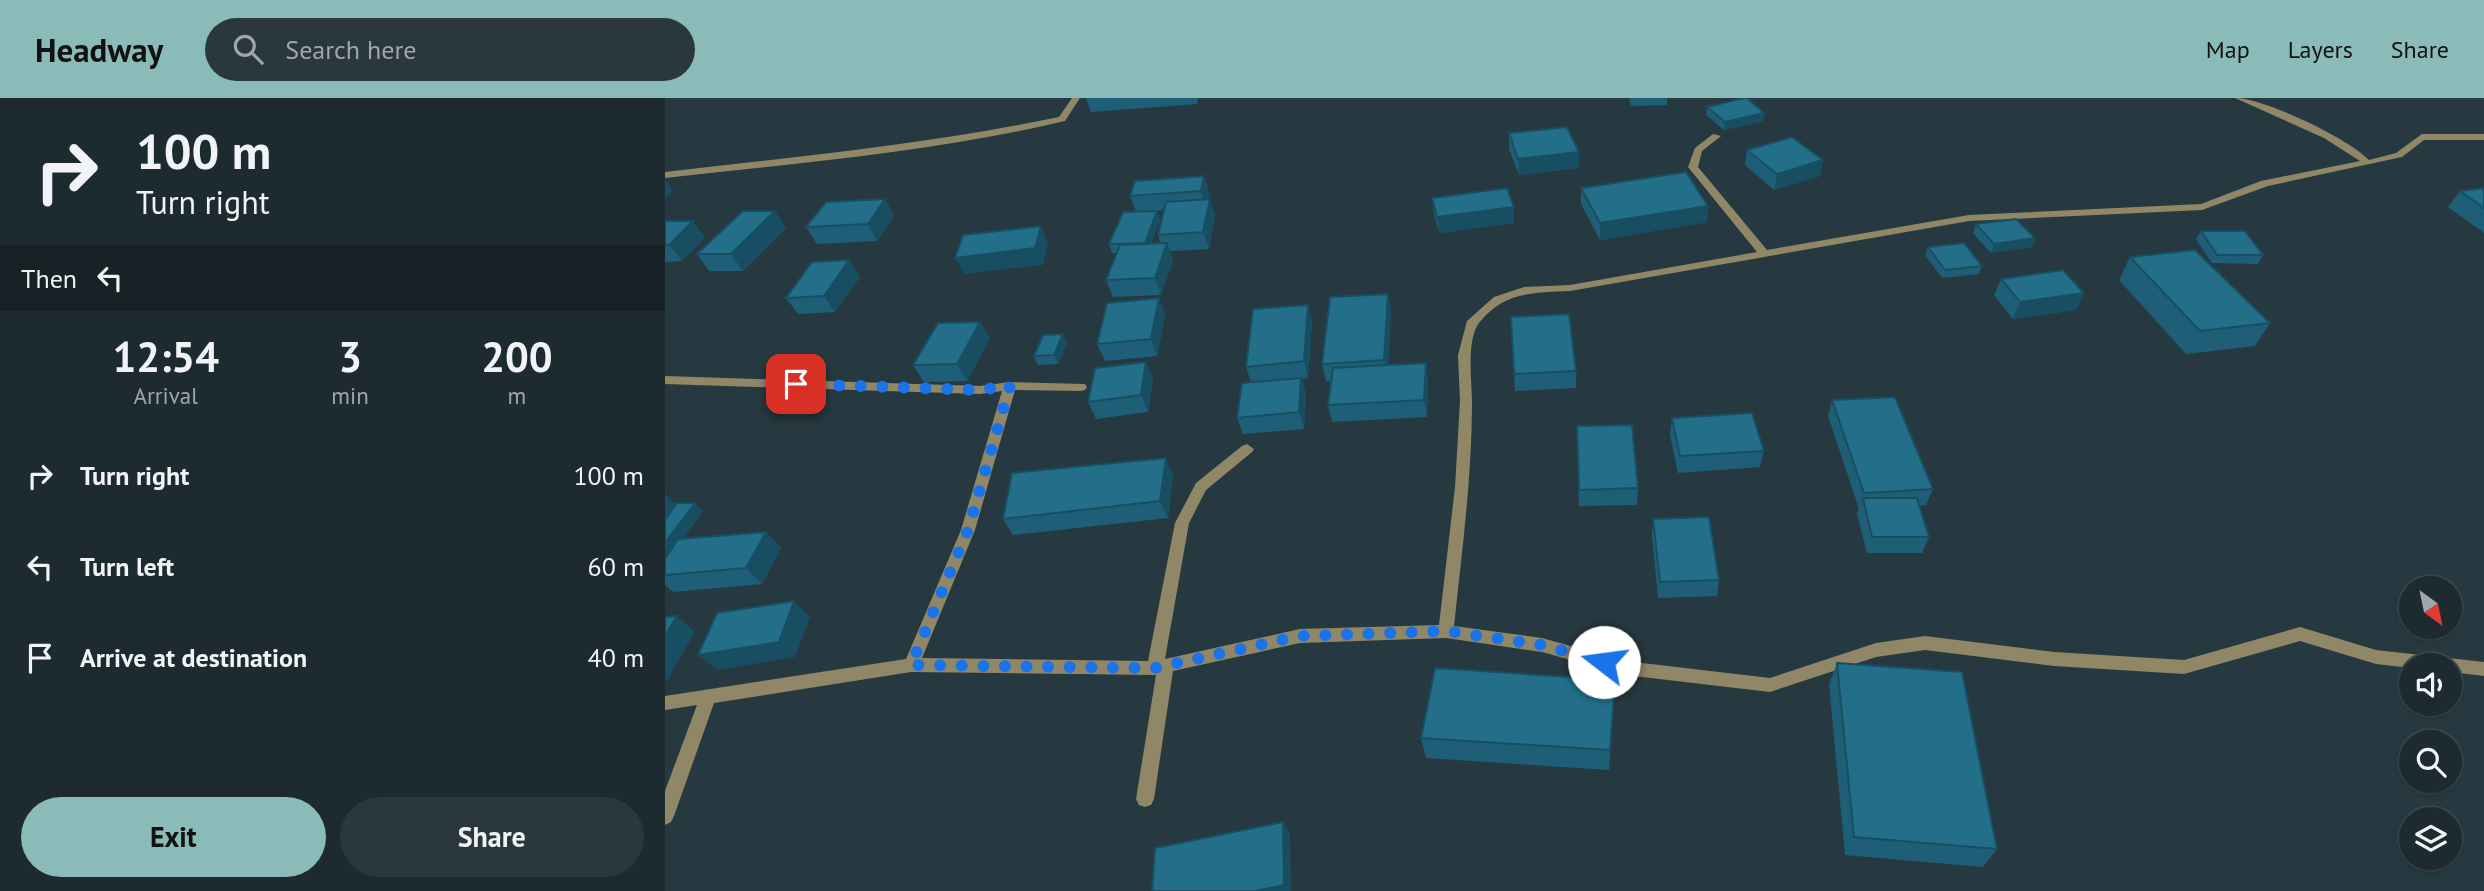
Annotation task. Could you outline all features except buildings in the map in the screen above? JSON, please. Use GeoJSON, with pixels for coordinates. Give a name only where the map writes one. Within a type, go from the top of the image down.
{"type":"FeatureCollection","features":[{"type":"Feature","properties":{"kind":"street"},"geometry":{"type":"LineString","coordinates":[[665,175],[1009,131],[1062,119],[1076,98]]}},
{"type":"Feature","properties":{"kind":"street"},"geometry":{"type":"LineString","coordinates":[[2239,98],[2331,139],[2361,155],[2367,163]]}},
{"type":"Feature","properties":{"kind":"street"},"geometry":{"type":"LineString","coordinates":[[1716,136],[1698,150],[1693,167],[1764,254]]}},
{"type":"Feature","properties":{"kind":"street"},"geometry":{"type":"LineString","coordinates":[[1446,631],[1462,486],[1467,401],[1464,355],[1471,324],[1498,299],[1524,290],[1570,288],[1969,218],[2201,207],[2265,183],[2399,155],[2422,138],[2484,137]]}},
{"type":"Feature","properties":{"kind":"street"},"geometry":{"type":"LineString","coordinates":[[665,380],[979,390],[1010,386],[1081,387]]}},
{"type":"Feature","properties":{"kind":"street"},"geometry":{"type":"LineString","coordinates":[[911,665],[968,530],[1010,386]]}},
{"type":"Feature","properties":{"kind":"street"},"geometry":{"type":"LineString","coordinates":[[1145,799],[1160,668],[1182,523],[1201,486],[1247,449]]}},
{"type":"Feature","properties":{"kind":"street"},"geometry":{"type":"LineString","coordinates":[[665,703],[911,665],[1160,668],[1300,636],[1446,631],[1542,645],[1625,668],[1770,685],[1876,650],[1925,643],[2054,659],[2183,667],[2300,634],[2376,657],[2399,660]]}},
{"type":"Feature","properties":{"kind":"street"},"geometry":{"type":"LineString","coordinates":[[2462,666],[2484,669]]}},
{"type":"Feature","properties":{"kind":"street"},"geometry":{"type":"LineString","coordinates":[[665,816],[708,698]]}},
{"type":"Feature","properties":{"kind":"route"},"geometry":{"type":"LineString","coordinates":[[796,384],[979,390],[1010,386],[968,530],[911,665],[1155,668],[1300,636],[1446,631],[1542,645],[1604,662]]}}]}
